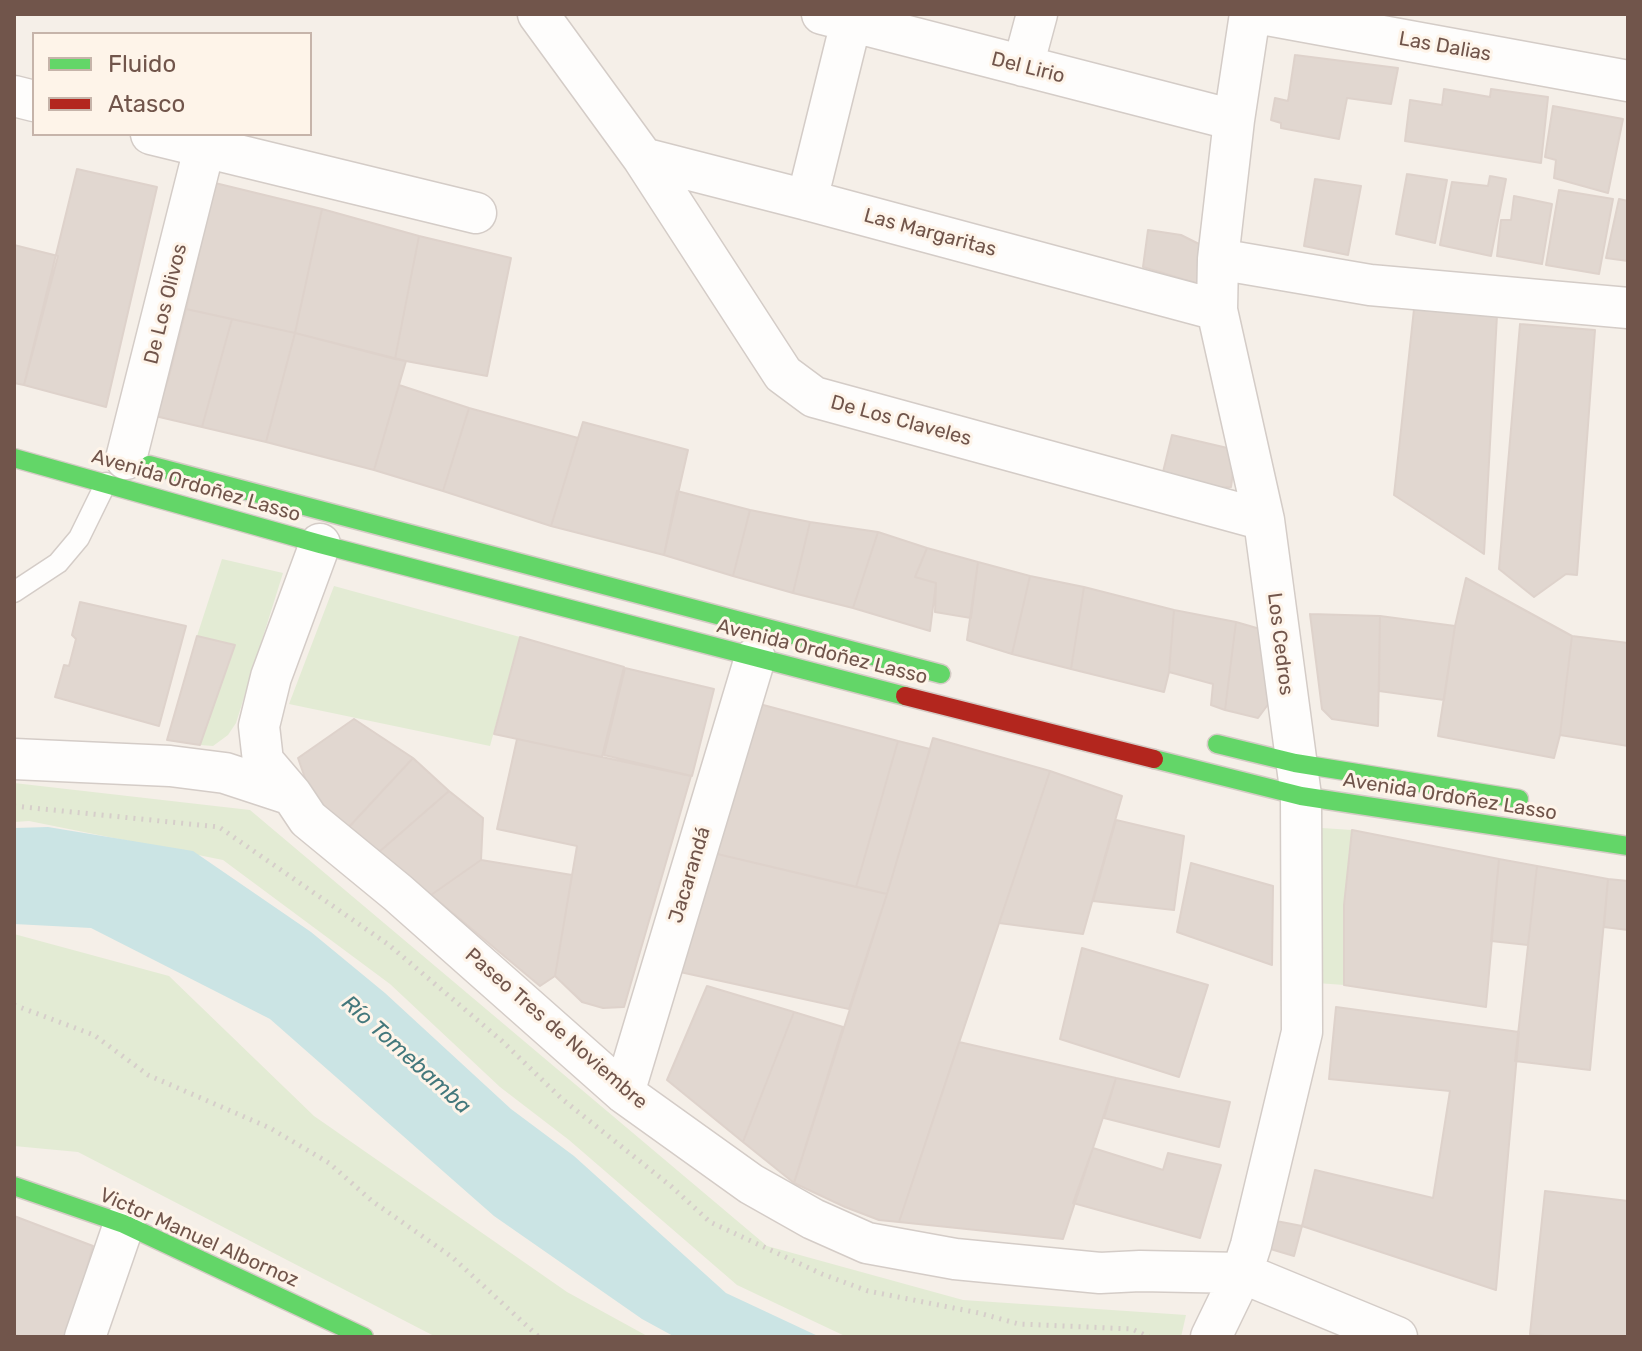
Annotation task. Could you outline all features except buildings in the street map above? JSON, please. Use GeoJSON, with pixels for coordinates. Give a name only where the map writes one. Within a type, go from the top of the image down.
{"type":"FeatureCollection","features":[{"type":"Feature","properties":{"kind":"main road","name":"Avenida Ordoñez Lasso"},"geometry":{"type":"LineString","coordinates":[[14,458],[115,465],[955,678]]}},
{"type":"Feature","properties":{"kind":"main road","name":"Avenida Ordoñez Lasso"},"geometry":{"type":"LineString","coordinates":[[115,465],[320,544],[755,658],[1298,780],[1628,846]]}},
{"type":"Feature","properties":{"kind":"main road","name":"Avenida Ordoñez Lasso"},"geometry":{"type":"LineString","coordinates":[[1192,739],[1298,780],[1537,801]]}},
{"type":"Feature","properties":{"kind":"main road","name":"Victor Manuel Albornoz"},"geometry":{"type":"LineString","coordinates":[[14,1186],[124,1224],[364,1337]]}},
{"type":"Feature","properties":{"kind":"street","name":"De Los Claveles"},"geometry":{"type":"LineString","coordinates":[[538,14],[560,32],[783,374],[814,397],[1264,520]]}},
{"type":"Feature","properties":{"kind":"street"},"geometry":{"type":"LineString","coordinates":[[1023,66],[1037,14]]}},
{"type":"Feature","properties":{"kind":"street","name":"Los Cedros"},"geometry":{"type":"LineString","coordinates":[[1211,1337],[1242,1273],[1302,1032],[1298,780],[1264,520],[1217,310],[1218,259],[1250,14]]}},
{"type":"Feature","properties":{"kind":"street","name":"Las Dalias"},"geometry":{"type":"LineString","coordinates":[[1262,14],[1628,81]]}},
{"type":"Feature","properties":{"kind":"street"},"geometry":{"type":"LineString","coordinates":[[807,200],[841,17]]}},
{"type":"Feature","properties":{"kind":"street","name":"Del Lirio"},"geometry":{"type":"LineString","coordinates":[[841,17],[1234,120]]}},
{"type":"Feature","properties":{"kind":"street"},"geometry":{"type":"LineString","coordinates":[[158,136],[476,213]]}},
{"type":"Feature","properties":{"kind":"street","name":"De Los Olivos"},"geometry":{"type":"LineString","coordinates":[[115,465],[204,149]]}},
{"type":"Feature","properties":{"kind":"street","name":"Las Margaritas"},"geometry":{"type":"LineString","coordinates":[[643,158],[1217,310]]}},
{"type":"Feature","properties":{"kind":"street"},"geometry":{"type":"LineString","coordinates":[[1218,259],[1370,285],[1628,308]]}},
{"type":"Feature","properties":{"kind":"street","name":"Paseo Tres de Noviembre"},"geometry":{"type":"LineString","coordinates":[[320,544],[271,677],[259,726],[263,761],[308,819],[410,903],[624,1093],[751,1184],[813,1219],[867,1243],[955,1259],[1100,1273],[1242,1273],[1397,1337]]}},
{"type":"Feature","properties":{"kind":"street","name":"Jacarandá"},"geometry":{"type":"LineString","coordinates":[[624,1093],[755,658]]}},
{"type":"Feature","properties":{"kind":"street"},"geometry":{"type":"LineString","coordinates":[[14,759],[170,766],[225,773],[292,795]]}},
{"type":"Feature","properties":{"kind":"street"},"geometry":{"type":"LineString","coordinates":[[85,1337],[124,1224]]}},
{"type":"Feature","properties":{"kind":"lane"},"geometry":{"type":"LineString","coordinates":[[14,592],[34,581],[65,555],[79,538],[115,465]]}},
{"type":"Feature","properties":{"kind":"path"},"geometry":{"type":"LineString","coordinates":[[14,806],[219,827],[269,861]]}},
{"type":"Feature","properties":{"kind":"path"},"geometry":{"type":"LineString","coordinates":[[14,1005],[94,1035],[148,1075],[270,1128],[329,1163],[372,1201],[452,1257],[539,1337]]}},
{"type":"Feature","properties":{"kind":"path"},"geometry":{"type":"LineString","coordinates":[[1132,1329],[1149,1337]]}},
{"type":"Feature","properties":{"kind":"green space"},"geometry":{"type":"Polygon","coordinates":[[[222,559],[283,573],[236,723],[228,735],[213,746],[200,745],[235,646],[197,636],[222,559]]]}},
{"type":"Feature","properties":{"kind":"green space"},"geometry":{"type":"Polygon","coordinates":[[[334,586],[520,637],[490,746],[289,704],[334,586]]]}},
{"type":"Feature","properties":{"kind":"green space"},"geometry":{"type":"Polygon","coordinates":[[[14,783],[250,810],[767,1246],[963,1300],[1186,1315],[1181,1337],[847,1337],[737,1285],[569,1140],[500,1087],[390,984],[223,860],[29,821],[14,822],[14,783]]]}},
{"type":"Feature","properties":{"kind":"green space"},"geometry":{"type":"Polygon","coordinates":[[[1322,828],[1352,830],[1344,905],[1344,985],[1317,983],[1314,899],[1322,828]]]}},
{"type":"Feature","properties":{"kind":"green space"},"geometry":{"type":"Polygon","coordinates":[[[14,934],[169,976],[314,1116],[567,1292],[649,1337],[436,1337],[78,1152],[14,1146],[14,934]]]}},
{"type":"Feature","properties":{"kind":"water","name":"Río Tomebamba"},"geometry":{"type":"Polygon","coordinates":[[[48,827],[193,851],[311,932],[385,993],[511,1109],[574,1156],[726,1293],[820,1337],[675,1337],[642,1319],[494,1216],[270,1019],[91,928],[14,924],[14,828],[48,827]]]}},
{"type":"Feature","properties":{"kind":"traffic: fast"},"geometry":{"type":"LineString","coordinates":[[14,458],[320,544],[905,696]]}},
{"type":"Feature","properties":{"kind":"traffic: fast"},"geometry":{"type":"LineString","coordinates":[[149,465],[941,674]]}},
{"type":"Feature","properties":{"kind":"traffic: fast"},"geometry":{"type":"LineString","coordinates":[[1217,744],[1295,763],[1519,799]]}},
{"type":"Feature","properties":{"kind":"traffic: fast"},"geometry":{"type":"LineString","coordinates":[[1154,759],[1301,796],[1628,846]]}},
{"type":"Feature","properties":{"kind":"traffic: fast"},"geometry":{"type":"LineString","coordinates":[[14,1186],[124,1224],[364,1337]]}},
{"type":"Feature","properties":{"kind":"traffic: jam"},"geometry":{"type":"LineString","coordinates":[[905,696],[1154,759]]}}]}
